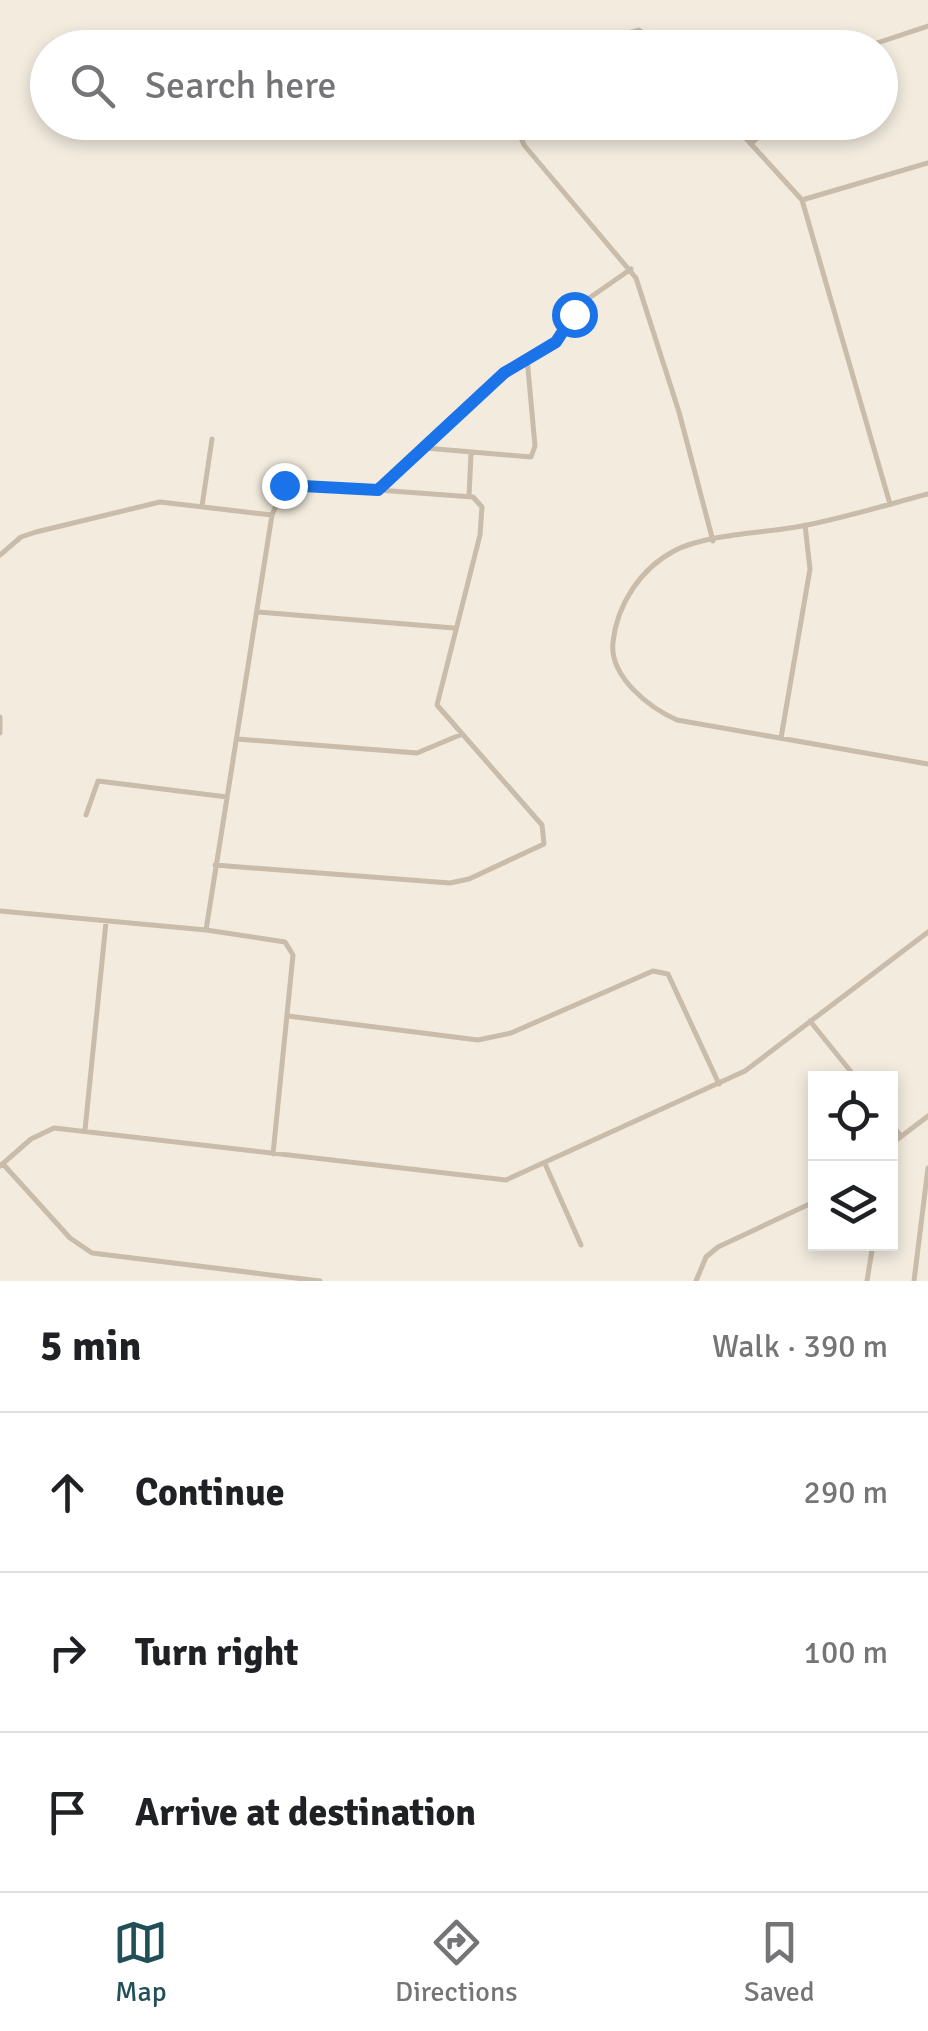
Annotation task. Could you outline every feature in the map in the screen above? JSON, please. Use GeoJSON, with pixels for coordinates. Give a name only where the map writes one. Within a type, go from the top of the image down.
{"type":"FeatureCollection","features":[{"type":"Feature","properties":{"kind":"street"},"geometry":{"type":"LineString","coordinates":[[898,36],[928,26]]}},
{"type":"Feature","properties":{"kind":"street"},"geometry":{"type":"LineString","coordinates":[[522,140],[631,269],[679,412],[714,541]]}},
{"type":"Feature","properties":{"kind":"street"},"geometry":{"type":"LineString","coordinates":[[747,140],[802,200],[890,504]]}},
{"type":"Feature","properties":{"kind":"street"},"geometry":{"type":"LineString","coordinates":[[751,144],[755,140]]}},
{"type":"Feature","properties":{"kind":"street"},"geometry":{"type":"LineString","coordinates":[[802,200],[928,163]]}},
{"type":"Feature","properties":{"kind":"street"},"geometry":{"type":"LineString","coordinates":[[378,490],[504,373],[556,342],[585,300],[631,269]]}},
{"type":"Feature","properties":{"kind":"street"},"geometry":{"type":"LineString","coordinates":[[425,448],[523,458],[534,453],[527,358]]}},
{"type":"Feature","properties":{"kind":"street"},"geometry":{"type":"LineString","coordinates":[[202,506],[212,439]]}},
{"type":"Feature","properties":{"kind":"street"},"geometry":{"type":"LineString","coordinates":[[469,497],[471,454]]}},
{"type":"Feature","properties":{"kind":"street"},"geometry":{"type":"LineString","coordinates":[[206,930],[216,866],[227,797],[258,612],[272,514],[284,485],[469,497],[482,507],[480,536],[437,705],[542,825],[544,844],[469,880],[450,883],[216,866]]}},
{"type":"Feature","properties":{"kind":"street"},"geometry":{"type":"LineString","coordinates":[[928,494],[805,525],[675,550],[628,593],[616,618],[612,650],[620,670],[656,710],[677,720],[928,764]]}},
{"type":"Feature","properties":{"kind":"street"},"geometry":{"type":"LineString","coordinates":[[0,554],[21,537],[160,502],[272,514]]}},
{"type":"Feature","properties":{"kind":"street"},"geometry":{"type":"LineString","coordinates":[[780,738],[810,569],[805,525]]}},
{"type":"Feature","properties":{"kind":"street"},"geometry":{"type":"LineString","coordinates":[[258,612],[454,628]]}},
{"type":"Feature","properties":{"kind":"street"},"geometry":{"type":"LineString","coordinates":[[0,717],[0,733]]}},
{"type":"Feature","properties":{"kind":"street"},"geometry":{"type":"LineString","coordinates":[[237,738],[417,753],[460,735]]}},
{"type":"Feature","properties":{"kind":"street"},"geometry":{"type":"LineString","coordinates":[[86,814],[98,781],[227,797]]}},
{"type":"Feature","properties":{"kind":"street"},"geometry":{"type":"LineString","coordinates":[[0,911],[206,930],[284,942],[290,947],[288,1016],[273,1154]]}},
{"type":"Feature","properties":{"kind":"street"},"geometry":{"type":"LineString","coordinates":[[85,1130],[106,922]]}},
{"type":"Feature","properties":{"kind":"street"},"geometry":{"type":"LineString","coordinates":[[320,1281],[92,1253],[70,1238],[1,1165],[40,1132],[54,1128],[497,1181],[546,1166],[719,1086],[928,932]]}},
{"type":"Feature","properties":{"kind":"street"},"geometry":{"type":"LineString","coordinates":[[288,1016],[478,1040],[511,1033],[653,971],[668,974],[719,1086]]}},
{"type":"Feature","properties":{"kind":"street"},"geometry":{"type":"LineString","coordinates":[[810,1020],[850,1071]]}},
{"type":"Feature","properties":{"kind":"street"},"geometry":{"type":"LineString","coordinates":[[898,1139],[928,1116]]}},
{"type":"Feature","properties":{"kind":"street"},"geometry":{"type":"LineString","coordinates":[[898,1131],[902,1136]]}},
{"type":"Feature","properties":{"kind":"street"},"geometry":{"type":"LineString","coordinates":[[546,1166],[581,1245]]}},
{"type":"Feature","properties":{"kind":"street"},"geometry":{"type":"LineString","coordinates":[[914,1281],[928,1168]]}},
{"type":"Feature","properties":{"kind":"street"},"geometry":{"type":"LineString","coordinates":[[696,1281],[706,1257],[718,1247],[808,1204]]}},
{"type":"Feature","properties":{"kind":"street"},"geometry":{"type":"LineString","coordinates":[[867,1281],[871,1251]]}},
{"type":"Feature","properties":{"kind":"route"},"geometry":{"type":"LineString","coordinates":[[284,485],[378,490],[504,373],[556,342],[574,314]]}}]}
